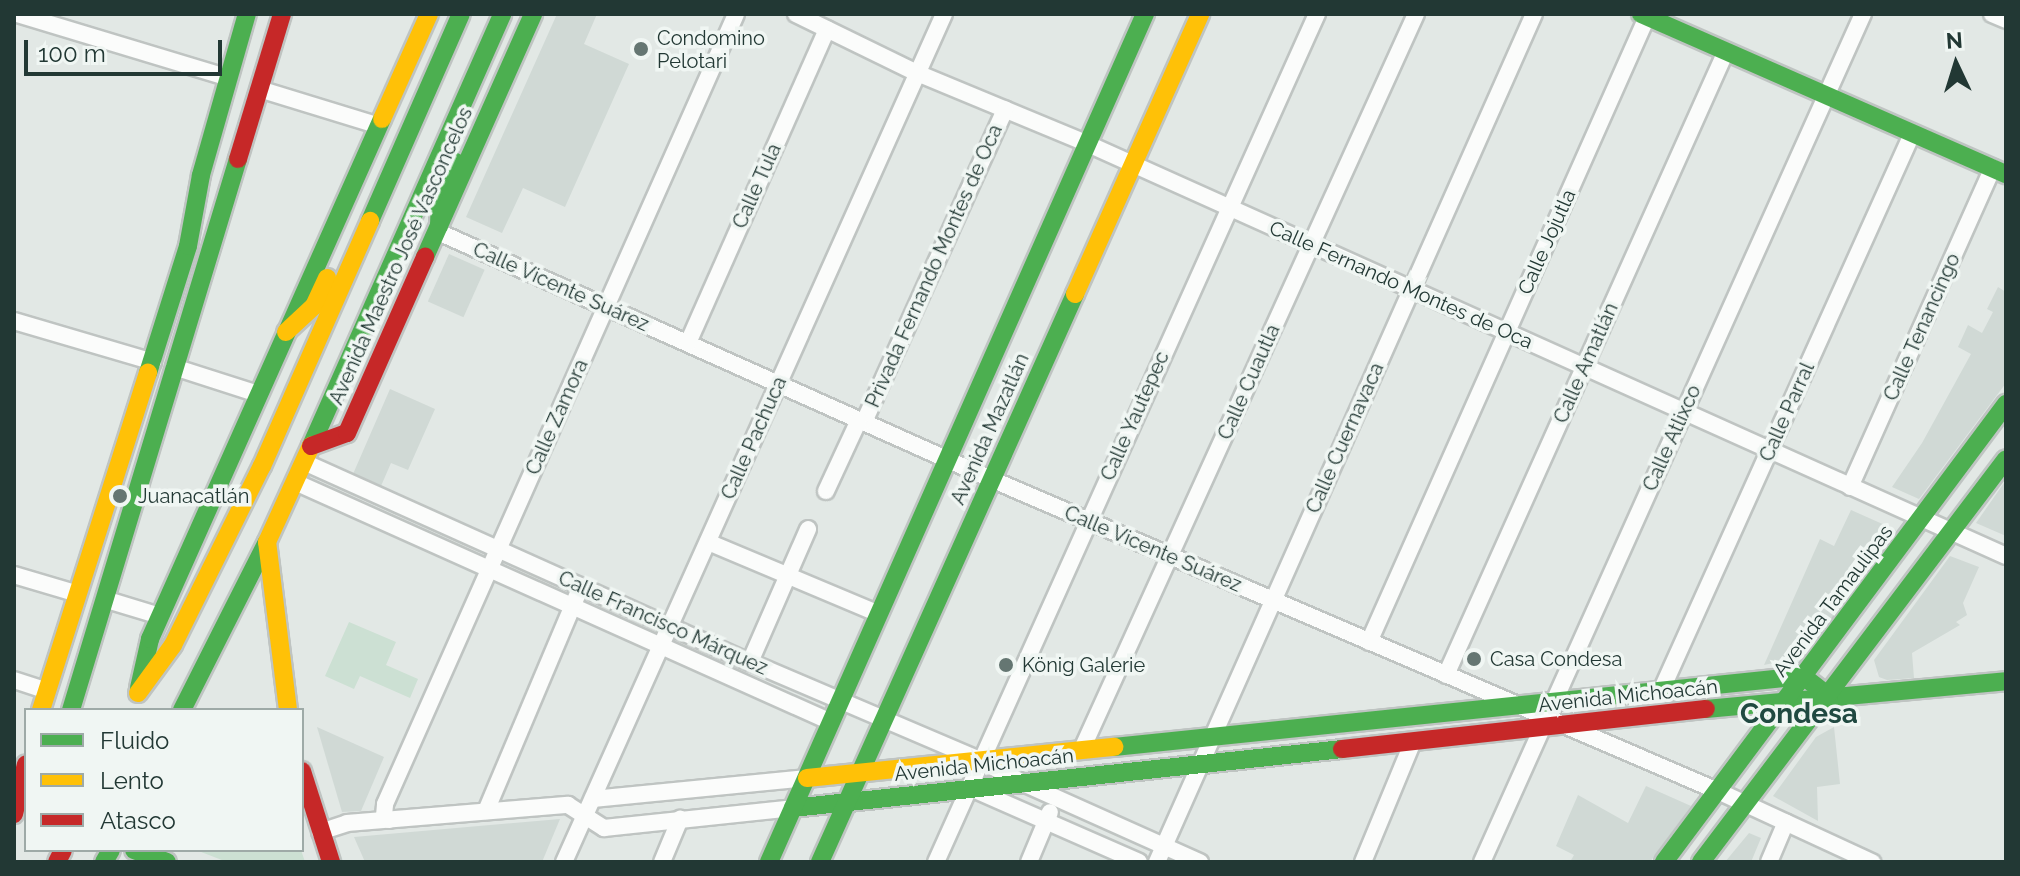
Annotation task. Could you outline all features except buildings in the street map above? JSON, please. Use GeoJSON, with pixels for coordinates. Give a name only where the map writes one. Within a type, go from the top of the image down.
{"type":"FeatureCollection","features":[{"type":"Feature","properties":{"kind":"main road"},"geometry":{"type":"LineString","coordinates":[[42,708],[188,246],[201,175],[247,14]]}},
{"type":"Feature","properties":{"kind":"main road"},"geometry":{"type":"LineString","coordinates":[[188,246],[218,184],[269,14]]}},
{"type":"Feature","properties":{"kind":"main road"},"geometry":{"type":"LineString","coordinates":[[72,708],[282,14]]}},
{"type":"Feature","properties":{"kind":"main road"},"geometry":{"type":"LineString","coordinates":[[134,702],[150,639],[429,14]]}},
{"type":"Feature","properties":{"kind":"main road"},"geometry":{"type":"LineString","coordinates":[[134,702],[173,645],[262,466],[461,14]]}},
{"type":"Feature","properties":{"kind":"main road"},"geometry":{"type":"LineString","coordinates":[[183,708],[308,454],[502,14]]}},
{"type":"Feature","properties":{"kind":"main road","name":"Avenida Maestro José Vasconcelos"},"geometry":{"type":"LineString","coordinates":[[308,454],[347,433],[533,14]]}},
{"type":"Feature","properties":{"kind":"main road","name":"Avenida Mazatlán"},"geometry":{"type":"LineString","coordinates":[[769,862],[1145,14]]}},
{"type":"Feature","properties":{"kind":"main road","name":"Avenida Mazatlán"},"geometry":{"type":"LineString","coordinates":[[820,862],[1200,14]]}},
{"type":"Feature","properties":{"kind":"main road"},"geometry":{"type":"LineString","coordinates":[[1644,15],[2000,171]]}},
{"type":"Feature","properties":{"kind":"main road"},"geometry":{"type":"LineString","coordinates":[[438,229],[440,202],[459,151],[455,117]]}},
{"type":"Feature","properties":{"kind":"main road"},"geometry":{"type":"LineString","coordinates":[[286,332],[314,306],[341,248],[372,217]]}},
{"type":"Feature","properties":{"kind":"main road","name":"Avenida Tamaulipas"},"geometry":{"type":"LineString","coordinates":[[1664,862],[2006,404]]}},
{"type":"Feature","properties":{"kind":"main road"},"geometry":{"type":"LineString","coordinates":[[1701,862],[2006,459]]}},
{"type":"Feature","properties":{"kind":"main road"},"geometry":{"type":"LineString","coordinates":[[267,542],[275,628],[288,708]]}},
{"type":"Feature","properties":{"kind":"main road"},"geometry":{"type":"LineString","coordinates":[[1803,676],[1829,696]]}},
{"type":"Feature","properties":{"kind":"main road","name":"Avenida Michoacán"},"geometry":{"type":"LineString","coordinates":[[793,808],[1413,741],[1550,718],[1661,691],[1803,676]]}},
{"type":"Feature","properties":{"kind":"main road","name":"Avenida Michoacán"},"geometry":{"type":"LineString","coordinates":[[807,778],[1513,706],[1550,718],[2006,681]]}},
{"type":"Feature","properties":{"kind":"main road"},"geometry":{"type":"LineString","coordinates":[[14,815],[24,772]]}},
{"type":"Feature","properties":{"kind":"main road"},"geometry":{"type":"LineString","coordinates":[[304,778],[331,862]]}},
{"type":"Feature","properties":{"kind":"main road"},"geometry":{"type":"LineString","coordinates":[[140,852],[167,862]]}},
{"type":"Feature","properties":{"kind":"street"},"geometry":{"type":"LineString","coordinates":[[17,14],[229,78]]}},
{"type":"Feature","properties":{"kind":"street","name":"Calle Zamora"},"geometry":{"type":"LineString","coordinates":[[389,820],[384,816],[385,804],[736,14]]}},
{"type":"Feature","properties":{"kind":"street","name":"Calle Fernando Montes de Oca"},"geometry":{"type":"LineString","coordinates":[[796,14],[917,73],[1088,144],[2006,556]]}},
{"type":"Feature","properties":{"kind":"street","name":"Calle Pachuca"},"geometry":{"type":"LineString","coordinates":[[564,862],[944,14]]}},
{"type":"Feature","properties":{"kind":"street","name":"Calle Yautepec"},"geometry":{"type":"LineString","coordinates":[[936,862],[1317,14]]}},
{"type":"Feature","properties":{"kind":"street","name":"Calle Cuautla"},"geometry":{"type":"LineString","coordinates":[[1082,749],[1416,14]]}},
{"type":"Feature","properties":{"kind":"street","name":"Calle Cuernavaca"},"geometry":{"type":"LineString","coordinates":[[1157,862],[1534,14]]}},
{"type":"Feature","properties":{"kind":"street","name":"Calle Atlixco"},"geometry":{"type":"LineString","coordinates":[[1482,862],[1550,718],[1863,14]]}},
{"type":"Feature","properties":{"kind":"street"},"geometry":{"type":"LineString","coordinates":[[1992,14],[2006,20]]}},
{"type":"Feature","properties":{"kind":"street","name":"Calle Jojutla"},"geometry":{"type":"LineString","coordinates":[[1369,642],[1644,15]]}},
{"type":"Feature","properties":{"kind":"street","name":"Calle Tula"},"geometry":{"type":"LineString","coordinates":[[688,343],[827,29]]}},
{"type":"Feature","properties":{"kind":"street","name":"Calle Amatlán"},"geometry":{"type":"LineString","coordinates":[[1446,675],[1726,51]]}},
{"type":"Feature","properties":{"kind":"street"},"geometry":{"type":"LineString","coordinates":[[259,89],[377,125]]}},
{"type":"Feature","properties":{"kind":"street","name":"Privada Fernando Montes de Oca"},"geometry":{"type":"LineString","coordinates":[[826,491],[1005,109]]}},
{"type":"Feature","properties":{"kind":"street","name":"Calle Parral"},"geometry":{"type":"LineString","coordinates":[[1661,691],[1912,134]]}},
{"type":"Feature","properties":{"kind":"street","name":"Calle Tenancingo"},"geometry":{"type":"LineString","coordinates":[[1850,487],[2000,171]]}},
{"type":"Feature","properties":{"kind":"street","name":"Calle Vicente Suárez"},"geometry":{"type":"LineString","coordinates":[[438,229],[948,460],[1513,706]]}},
{"type":"Feature","properties":{"kind":"street"},"geometry":{"type":"LineString","coordinates":[[14,321],[153,362]]}},
{"type":"Feature","properties":{"kind":"street"},"geometry":{"type":"LineString","coordinates":[[174,367],[258,394]]}},
{"type":"Feature","properties":{"kind":"street","name":"Calle Francisco Márquez"},"geometry":{"type":"LineString","coordinates":[[308,454],[498,549],[750,662],[980,760],[1023,783],[1200,862]]}},
{"type":"Feature","properties":{"kind":"street","name":"Calle Francisco Márquez"},"geometry":{"type":"LineString","coordinates":[[295,482],[831,722]]}},
{"type":"Feature","properties":{"kind":"street"},"geometry":{"type":"LineString","coordinates":[[750,662],[808,529]]}},
{"type":"Feature","properties":{"kind":"street"},"geometry":{"type":"LineString","coordinates":[[708,542],[879,614]]}},
{"type":"Feature","properties":{"kind":"street"},"geometry":{"type":"LineString","coordinates":[[14,575],[78,594]]}},
{"type":"Feature","properties":{"kind":"street"},"geometry":{"type":"LineString","coordinates":[[486,811],[581,586]]}},
{"type":"Feature","properties":{"kind":"street"},"geometry":{"type":"LineString","coordinates":[[104,599],[160,616]]}},
{"type":"Feature","properties":{"kind":"street"},"geometry":{"type":"LineString","coordinates":[[14,680],[47,691]]}},
{"type":"Feature","properties":{"kind":"street"},"geometry":{"type":"LineString","coordinates":[[1550,718],[1872,862]]}},
{"type":"Feature","properties":{"kind":"street"},"geometry":{"type":"LineString","coordinates":[[1363,862],[1413,741]]}},
{"type":"Feature","properties":{"kind":"street","name":"Avenida Michoacán"},"geometry":{"type":"LineString","coordinates":[[320,832],[347,823],[568,805],[589,807],[807,778]]}},
{"type":"Feature","properties":{"kind":"street"},"geometry":{"type":"LineString","coordinates":[[1029,862],[1065,778]]}},
{"type":"Feature","properties":{"kind":"street"},"geometry":{"type":"LineString","coordinates":[[970,788],[1139,862]]}},
{"type":"Feature","properties":{"kind":"street","name":"Avenida Michoacán"},"geometry":{"type":"LineString","coordinates":[[589,807],[596,825],[604,828],[793,808]]}},
{"type":"Feature","properties":{"kind":"street"},"geometry":{"type":"LineString","coordinates":[[662,862],[680,819]]}},
{"type":"Feature","properties":{"kind":"street"},"geometry":{"type":"LineString","coordinates":[[1769,862],[1786,822]]}},
{"type":"Feature","properties":{"kind":"shaded area"},"geometry":{"type":"Polygon","coordinates":[[[557,14],[597,14],[584,44],[629,64],[565,207],[523,188],[502,233],[466,217],[557,14]]]}},
{"type":"Feature","properties":{"kind":"shaded area"},"geometry":{"type":"Polygon","coordinates":[[[449,254],[485,270],[463,317],[428,302],[449,254]]]}},
{"type":"Feature","properties":{"kind":"shaded area"},"geometry":{"type":"Polygon","coordinates":[[[1998,287],[2006,292],[2006,383],[1919,499],[1892,487],[1922,443],[1971,354],[1958,347],[1968,325],[1982,333],[1993,312],[1987,309],[1998,287]]]}},
{"type":"Feature","properties":{"kind":"shaded area"},"geometry":{"type":"Polygon","coordinates":[[[390,389],[435,409],[408,470],[391,463],[381,486],[353,474],[390,389]]]}},
{"type":"Feature","properties":{"kind":"shaded area"},"geometry":{"type":"Polygon","coordinates":[[[2006,480],[2006,536],[1976,523],[2006,480]]]}},
{"type":"Feature","properties":{"kind":"shaded area"},"geometry":{"type":"Polygon","coordinates":[[[1851,510],[1896,530],[1812,647],[1797,658],[1764,665],[1820,539],[1834,546],[1851,510]]]}},
{"type":"Feature","properties":{"kind":"shaded area"},"geometry":{"type":"Polygon","coordinates":[[[1950,556],[1979,567],[1963,603],[1967,615],[1956,622],[1960,625],[1912,653],[1914,678],[1887,680],[1879,677],[1874,660],[1950,556]]]}},
{"type":"Feature","properties":{"kind":"shaded area"},"geometry":{"type":"Polygon","coordinates":[[[317,727],[384,757],[361,811],[342,812],[317,727]]]}},
{"type":"Feature","properties":{"kind":"shaded area"},"geometry":{"type":"Polygon","coordinates":[[[1834,727],[1840,784],[1817,787],[1818,821],[1773,796],[1816,737],[1834,727]]]}},
{"type":"Feature","properties":{"kind":"shaded area"},"geometry":{"type":"Polygon","coordinates":[[[1646,786],[1691,806],[1650,862],[1570,862],[1574,855],[1556,846],[1578,795],[1628,823],[1646,786]]]}},
{"type":"Feature","properties":{"kind":"shaded area"},"geometry":{"type":"Polygon","coordinates":[[[560,819],[542,862],[365,862],[354,837],[560,819]]]}},
{"type":"Feature","properties":{"kind":"shaded area"},"geometry":{"type":"Polygon","coordinates":[[[1749,833],[1761,838],[1751,862],[1725,862],[1749,833]]]}},
{"type":"Feature","properties":{"kind":"green space"},"geometry":{"type":"Polygon","coordinates":[[[349,622],[396,642],[386,665],[418,679],[410,698],[360,676],[354,689],[325,676],[349,622]]]}},
{"type":"Feature","properties":{"kind":"green space"},"geometry":{"type":"Polygon","coordinates":[[[201,852],[302,852],[305,862],[227,862],[201,852]]]}},
{"type":"Feature","properties":{"kind":"traffic: fast"},"geometry":{"type":"LineString","coordinates":[[148,373],[188,246],[201,175],[247,14]]}},
{"type":"Feature","properties":{"kind":"traffic: fast"},"geometry":{"type":"LineString","coordinates":[[370,221],[461,14]]}},
{"type":"Feature","properties":{"kind":"traffic: fast"},"geometry":{"type":"LineString","coordinates":[[311,446],[502,14]]}},
{"type":"Feature","properties":{"kind":"traffic: fast"},"geometry":{"type":"LineString","coordinates":[[425,257],[533,14]]}},
{"type":"Feature","properties":{"kind":"traffic: fast"},"geometry":{"type":"LineString","coordinates":[[769,862],[1145,14]]}},
{"type":"Feature","properties":{"kind":"traffic: fast"},"geometry":{"type":"LineString","coordinates":[[1641,14],[2006,174]]}},
{"type":"Feature","properties":{"kind":"traffic: fast"},"geometry":{"type":"LineString","coordinates":[[139,688],[150,639],[382,119]]}},
{"type":"Feature","properties":{"kind":"traffic: fast"},"geometry":{"type":"LineString","coordinates":[[72,708],[238,159]]}},
{"type":"Feature","properties":{"kind":"traffic: fast"},"geometry":{"type":"LineString","coordinates":[[439,226],[440,202],[455,162]]}},
{"type":"Feature","properties":{"kind":"traffic: fast"},"geometry":{"type":"LineString","coordinates":[[820,862],[1075,294]]}},
{"type":"Feature","properties":{"kind":"traffic: fast"},"geometry":{"type":"LineString","coordinates":[[1664,862],[2006,404]]}},
{"type":"Feature","properties":{"kind":"traffic: fast"},"geometry":{"type":"LineString","coordinates":[[1701,862],[2006,459]]}},
{"type":"Feature","properties":{"kind":"traffic: fast"},"geometry":{"type":"LineString","coordinates":[[183,708],[267,542]]}},
{"type":"Feature","properties":{"kind":"traffic: fast"},"geometry":{"type":"LineString","coordinates":[[1114,747],[1803,676],[1829,696]]}},
{"type":"Feature","properties":{"kind":"traffic: fast"},"geometry":{"type":"LineString","coordinates":[[1706,709],[2006,681]]}},
{"type":"Feature","properties":{"kind":"traffic: fast"},"geometry":{"type":"LineString","coordinates":[[793,808],[1342,749]]}},
{"type":"Feature","properties":{"kind":"traffic: fast"},"geometry":{"type":"LineString","coordinates":[[104,862],[110,852]]}},
{"type":"Feature","properties":{"kind":"traffic: fast"},"geometry":{"type":"LineString","coordinates":[[140,852],[167,862]]}},
{"type":"Feature","properties":{"kind":"traffic: slow"},"geometry":{"type":"LineString","coordinates":[[382,119],[429,14]]}},
{"type":"Feature","properties":{"kind":"traffic: slow"},"geometry":{"type":"LineString","coordinates":[[1075,294],[1200,14]]}},
{"type":"Feature","properties":{"kind":"traffic: slow"},"geometry":{"type":"LineString","coordinates":[[138,693],[173,645],[262,466],[370,221]]}},
{"type":"Feature","properties":{"kind":"traffic: slow"},"geometry":{"type":"LineString","coordinates":[[286,332],[314,306],[327,278]]}},
{"type":"Feature","properties":{"kind":"traffic: slow"},"geometry":{"type":"LineString","coordinates":[[42,708],[148,373]]}},
{"type":"Feature","properties":{"kind":"traffic: slow"},"geometry":{"type":"LineString","coordinates":[[288,708],[267,542],[311,446]]}},
{"type":"Feature","properties":{"kind":"traffic: slow"},"geometry":{"type":"LineString","coordinates":[[807,778],[1114,747]]}},
{"type":"Feature","properties":{"kind":"traffic: jam"},"geometry":{"type":"LineString","coordinates":[[238,159],[282,14]]}},
{"type":"Feature","properties":{"kind":"traffic: jam"},"geometry":{"type":"LineString","coordinates":[[311,446],[347,433],[425,257]]}},
{"type":"Feature","properties":{"kind":"traffic: jam"},"geometry":{"type":"LineString","coordinates":[[1342,749],[1706,709]]}},
{"type":"Feature","properties":{"kind":"traffic: jam"},"geometry":{"type":"LineString","coordinates":[[14,814],[24,772]]}},
{"type":"Feature","properties":{"kind":"traffic: jam"},"geometry":{"type":"LineString","coordinates":[[304,777],[331,862]]}},
{"type":"Feature","properties":{"kind":"traffic: jam"},"geometry":{"type":"LineString","coordinates":[[57,862],[62,852]]}},
{"type":"Feature","properties":{"kind":"place","name":"Condomino Pelotari"},"geometry":{"type":"Point","coordinates":[641,49]}},
{"type":"Feature","properties":{"kind":"place","name":"Juanacatlán"},"geometry":{"type":"Point","coordinates":[120,496]}},
{"type":"Feature","properties":{"kind":"place","name":"Casa Condesa"},"geometry":{"type":"Point","coordinates":[1474,659]}},
{"type":"Feature","properties":{"kind":"place","name":"König Galerie"},"geometry":{"type":"Point","coordinates":[1006,665]}},
{"type":"Feature","properties":{"kind":"district","name":"Condesa"},"geometry":{"type":"Point","coordinates":[1799,714]}}]}
